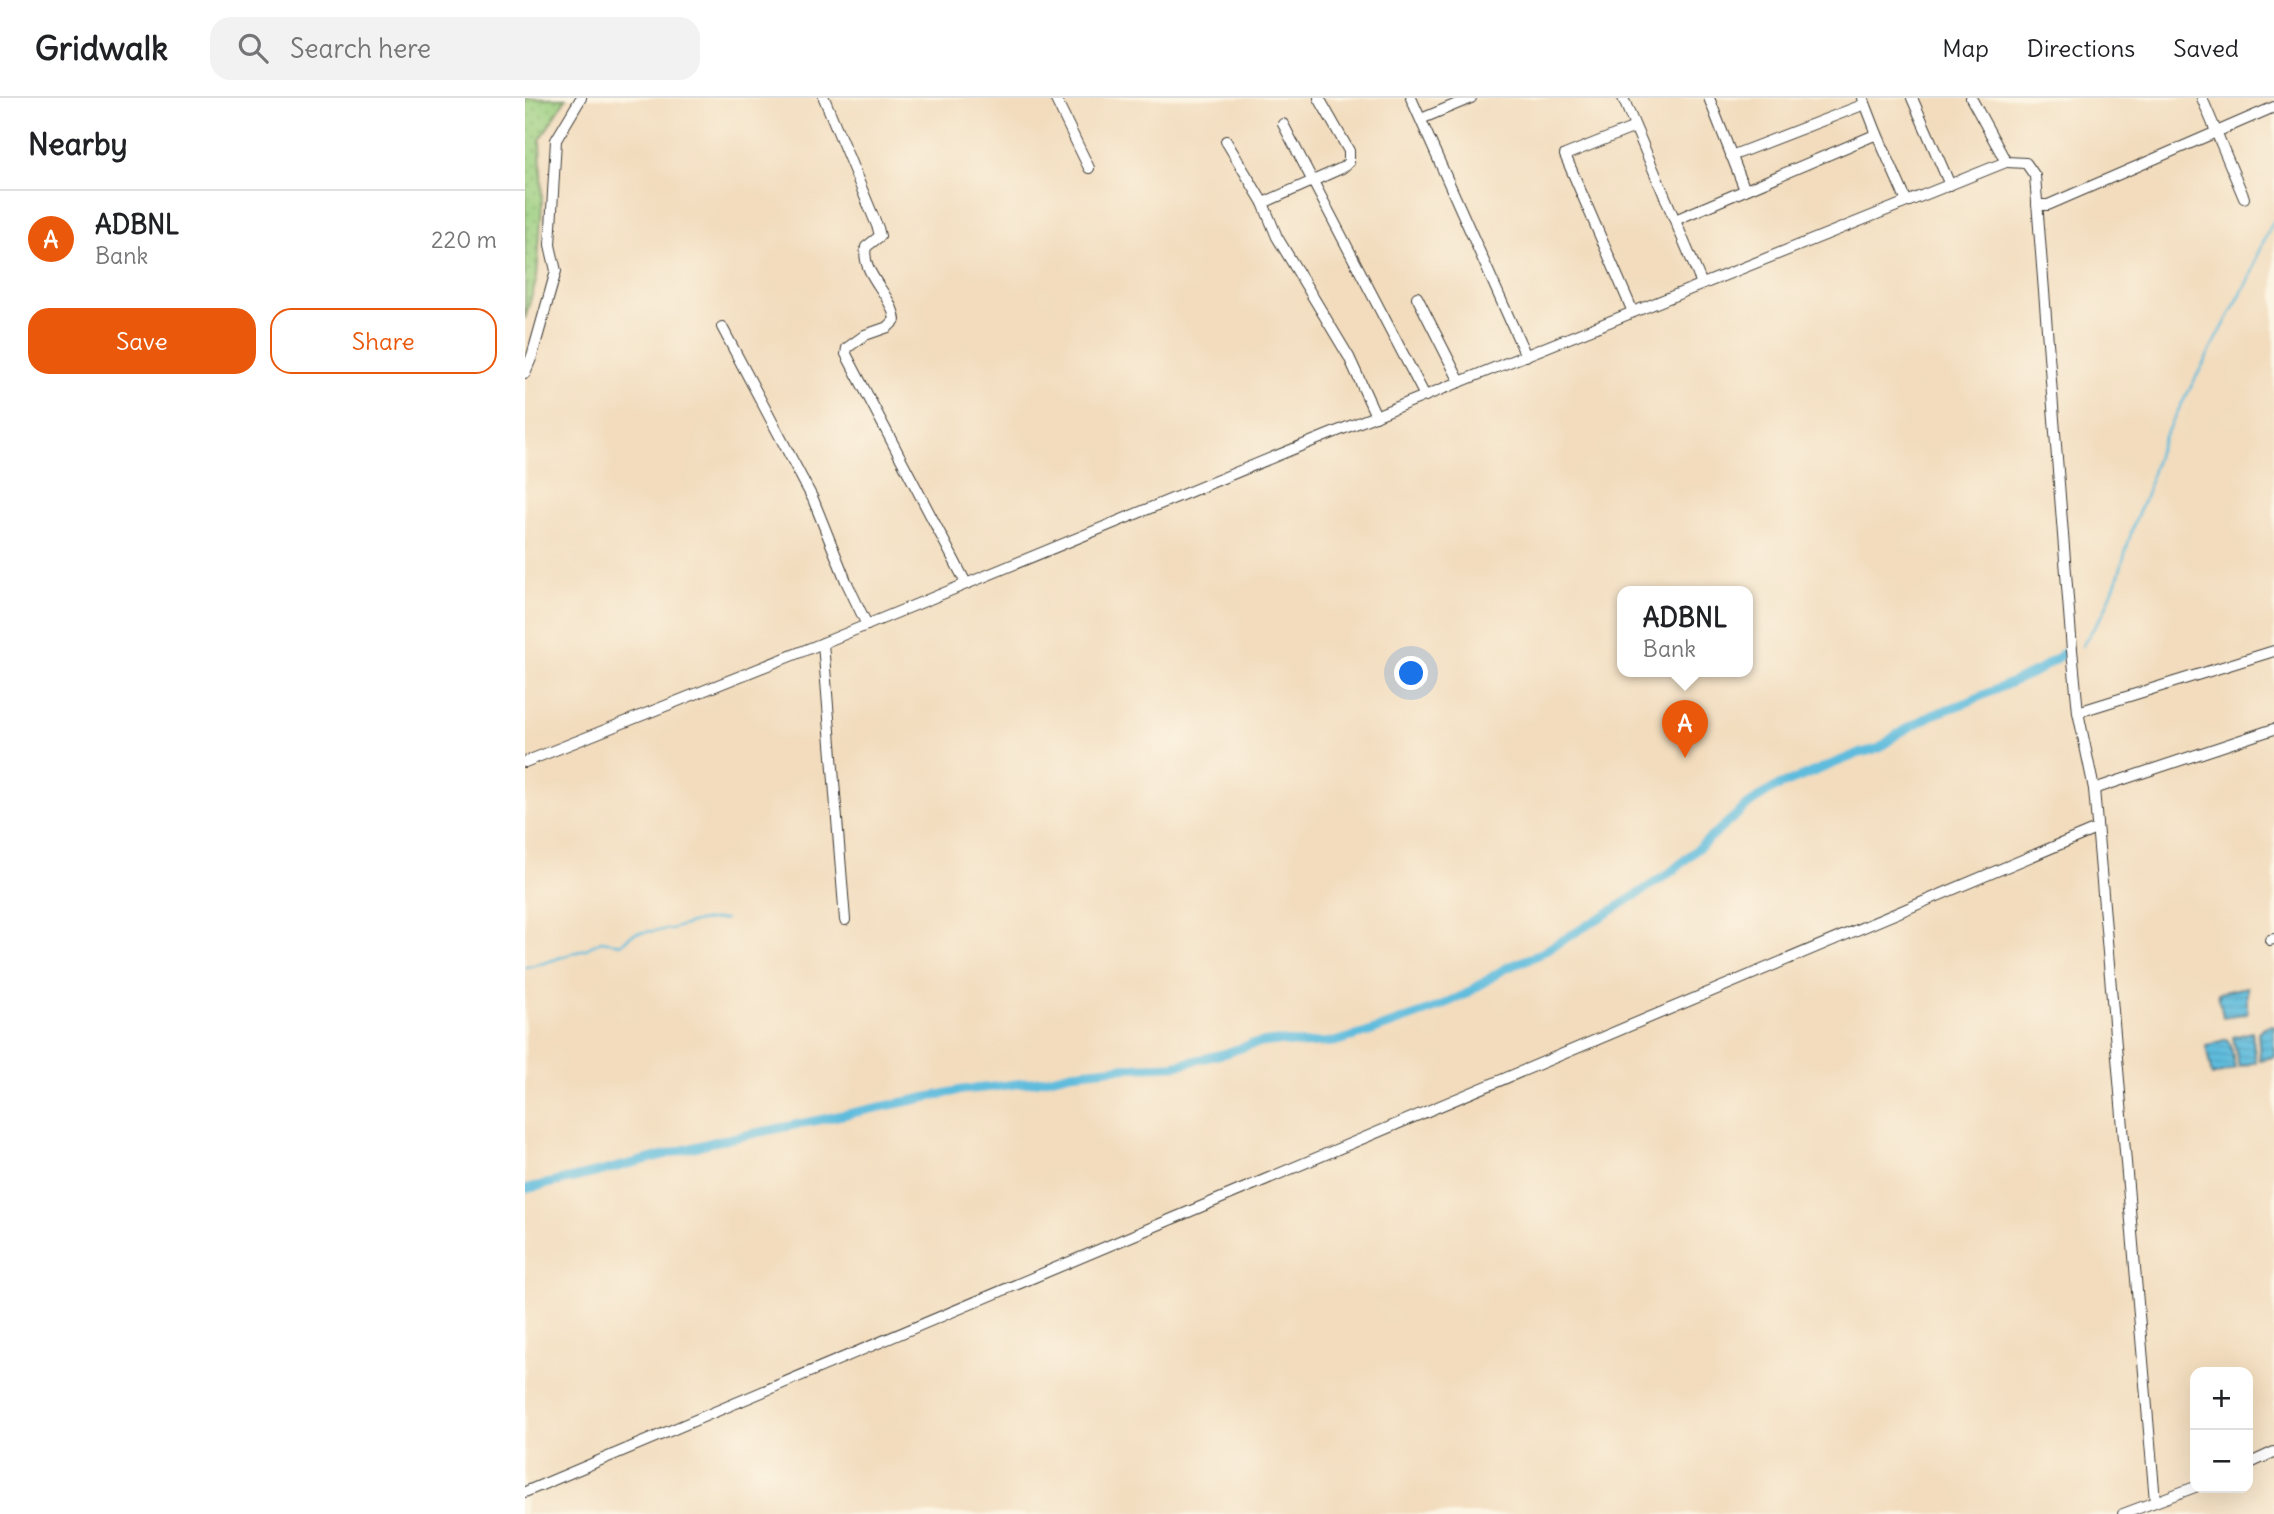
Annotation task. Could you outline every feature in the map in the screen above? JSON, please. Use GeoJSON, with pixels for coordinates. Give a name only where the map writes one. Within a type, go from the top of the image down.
{"type":"FeatureCollection","features":[{"type":"Feature","properties":{"kind":"street"},"geometry":{"type":"LineString","coordinates":[[525,373],[556,271],[550,245],[556,141],[581,98]]}},
{"type":"Feature","properties":{"kind":"street"},"geometry":{"type":"LineString","coordinates":[[824,98],[880,236],[866,247],[866,261],[894,309],[895,320],[888,327],[865,335],[847,348],[846,354],[966,583]]}},
{"type":"Feature","properties":{"kind":"street"},"geometry":{"type":"LineString","coordinates":[[1055,98],[1089,168]]}},
{"type":"Feature","properties":{"kind":"street"},"geometry":{"type":"LineString","coordinates":[[1263,203],[1342,168],[1349,162],[1349,151],[1319,98]]}},
{"type":"Feature","properties":{"kind":"street"},"geometry":{"type":"LineString","coordinates":[[1411,98],[1526,356]]}},
{"type":"Feature","properties":{"kind":"street"},"geometry":{"type":"LineString","coordinates":[[1421,119],[1471,98]]}},
{"type":"Feature","properties":{"kind":"street"},"geometry":{"type":"LineString","coordinates":[[1623,98],[1702,284]]}},
{"type":"Feature","properties":{"kind":"street"},"geometry":{"type":"LineString","coordinates":[[1710,98],[1745,190]]}},
{"type":"Feature","properties":{"kind":"street"},"geometry":{"type":"LineString","coordinates":[[1912,98],[1950,185]]}},
{"type":"Feature","properties":{"kind":"street"},"geometry":{"type":"LineString","coordinates":[[1971,98],[2006,162]]}},
{"type":"Feature","properties":{"kind":"street"},"geometry":{"type":"LineString","coordinates":[[2202,98],[2243,198]]}},
{"type":"Feature","properties":{"kind":"street"},"geometry":{"type":"LineString","coordinates":[[1731,156],[1864,101],[1907,202]]}},
{"type":"Feature","properties":{"kind":"street"},"geometry":{"type":"LineString","coordinates":[[2037,205],[2048,205],[2274,107]]}},
{"type":"Feature","properties":{"kind":"street"},"geometry":{"type":"LineString","coordinates":[[1283,124],[1425,396]]}},
{"type":"Feature","properties":{"kind":"street"},"geometry":{"type":"LineString","coordinates":[[1633,313],[1565,155],[1635,127]]}},
{"type":"Feature","properties":{"kind":"street"},"geometry":{"type":"LineString","coordinates":[[1675,220],[1877,134]]}},
{"type":"Feature","properties":{"kind":"street"},"geometry":{"type":"LineString","coordinates":[[1226,141],[1263,203],[1277,237],[1349,357],[1376,416]]}},
{"type":"Feature","properties":{"kind":"street"},"geometry":{"type":"LineString","coordinates":[[525,762],[2006,162],[2026,163],[2035,176],[2078,712],[2094,789],[2155,1501]]}},
{"type":"Feature","properties":{"kind":"street"},"geometry":{"type":"LineString","coordinates":[[1417,297],[1460,382]]}},
{"type":"Feature","properties":{"kind":"street"},"geometry":{"type":"LineString","coordinates":[[722,327],[813,499],[867,625]]}},
{"type":"Feature","properties":{"kind":"street"},"geometry":{"type":"LineString","coordinates":[[823,643],[845,920]]}},
{"type":"Feature","properties":{"kind":"street"},"geometry":{"type":"LineString","coordinates":[[2078,712],[2274,651]]}},
{"type":"Feature","properties":{"kind":"street"},"geometry":{"type":"LineString","coordinates":[[2094,789],[2274,729]]}},
{"type":"Feature","properties":{"kind":"street"},"geometry":{"type":"LineString","coordinates":[[525,1492],[2096,829]]}},
{"type":"Feature","properties":{"kind":"street"},"geometry":{"type":"LineString","coordinates":[[2253,1462],[2274,1452]]}},
{"type":"Feature","properties":{"kind":"street"},"geometry":{"type":"LineString","coordinates":[[2123,1514],[2190,1489]]}},
{"type":"Feature","properties":{"kind":"green space"},"geometry":{"type":"Polygon","coordinates":[[[525,98],[566,98],[540,140],[542,204],[537,277],[525,319],[525,98]]]}},
{"type":"Feature","properties":{"kind":"water"},"geometry":{"type":"Polygon","coordinates":[[[2247,987],[2247,1012],[2223,1017],[2218,993],[2247,987]]]}},
{"type":"Feature","properties":{"kind":"water"},"geometry":{"type":"Polygon","coordinates":[[[2274,1025],[2274,1057],[2260,1060],[2258,1032],[2264,1027],[2274,1025]]]}},
{"type":"Feature","properties":{"kind":"water"},"geometry":{"type":"Polygon","coordinates":[[[2252,1032],[2256,1062],[2239,1067],[2233,1037],[2252,1032]]]}},
{"type":"Feature","properties":{"kind":"water"},"geometry":{"type":"Polygon","coordinates":[[[2227,1039],[2235,1069],[2212,1076],[2206,1046],[2227,1039]]]}},
{"type":"Feature","properties":{"kind":"waterway"},"geometry":{"type":"LineString","coordinates":[[2082,646],[2104,612],[2119,574],[2164,437],[2252,273],[2257,255],[2274,220]]}},
{"type":"Feature","properties":{"kind":"waterway"},"geometry":{"type":"LineString","coordinates":[[525,1189],[713,1142],[962,1090],[1039,1081],[1071,1073],[1173,1066],[1252,1044],[1277,1041],[1303,1044],[1334,1042],[1366,1033],[1433,1009],[1466,994],[1504,969],[1538,955],[1671,872],[1749,804],[1774,788],[1857,754],[1880,748],[1897,734],[1932,715],[2039,670],[2067,651]]}},
{"type":"Feature","properties":{"kind":"waterway"},"geometry":{"type":"LineString","coordinates":[[525,967],[586,949],[601,941],[622,944],[636,933],[671,929],[698,921],[725,919]]}},
{"type":"Feature","properties":{"kind":"place","name":"ADBNL"},"geometry":{"type":"Point","coordinates":[1685,758]}}]}
